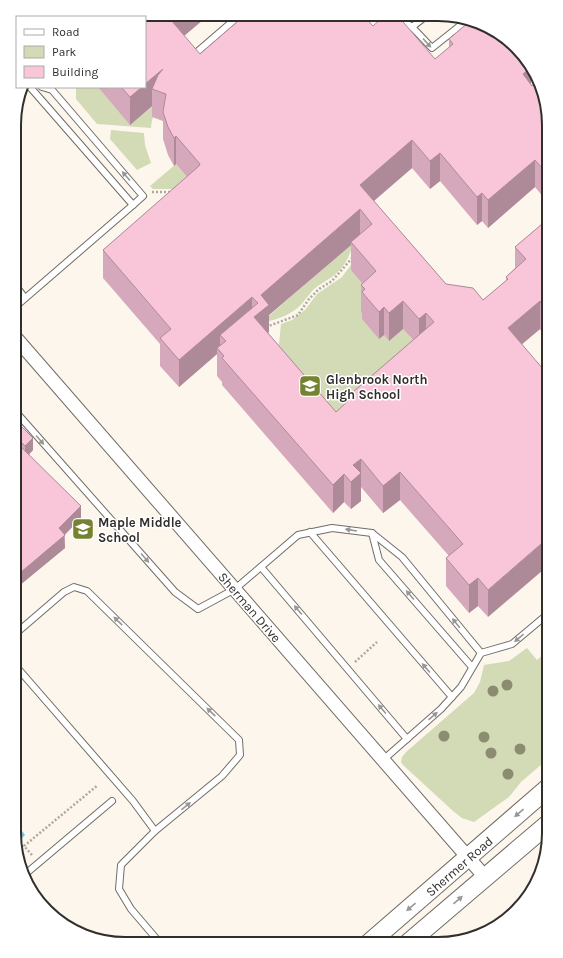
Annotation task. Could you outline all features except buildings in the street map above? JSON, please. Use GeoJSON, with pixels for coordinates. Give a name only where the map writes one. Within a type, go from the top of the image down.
{"type":"FeatureCollection","features":[{"type":"Feature","properties":{"kind":"main road","name":"Shermer Road"},"geometry":{"type":"LineString","coordinates":[[376,937],[542,793]]}},
{"type":"Feature","properties":{"kind":"main road","name":"Shermer Road"},"geometry":{"type":"LineString","coordinates":[[415,937],[542,829]]}},
{"type":"Feature","properties":{"kind":"street","name":"Sherman Drive"},"geometry":{"type":"LineString","coordinates":[[21,344],[485,877]]}},
{"type":"Feature","properties":{"kind":"lane"},"geometry":{"type":"LineString","coordinates":[[197,52],[233,21]]}},
{"type":"Feature","properties":{"kind":"lane"},"geometry":{"type":"LineString","coordinates":[[403,21],[412,27],[432,48],[462,24]]}},
{"type":"Feature","properties":{"kind":"lane"},"geometry":{"type":"LineString","coordinates":[[412,27],[420,21]]}},
{"type":"Feature","properties":{"kind":"lane"},"geometry":{"type":"LineString","coordinates":[[31,88],[133,205]]}},
{"type":"Feature","properties":{"kind":"lane"},"geometry":{"type":"LineString","coordinates":[[21,302],[142,196],[52,90],[45,88]]}},
{"type":"Feature","properties":{"kind":"lane"},"geometry":{"type":"LineString","coordinates":[[21,293],[25,298]]}},
{"type":"Feature","properties":{"kind":"lane"},"geometry":{"type":"LineString","coordinates":[[21,419],[175,592],[198,609],[235,589],[298,535],[332,528],[372,534],[402,557],[480,653]]}},
{"type":"Feature","properties":{"kind":"lane"},"geometry":{"type":"LineString","coordinates":[[310,532],[452,697]]}},
{"type":"Feature","properties":{"kind":"lane"},"geometry":{"type":"LineString","coordinates":[[372,534],[379,560],[472,667]]}},
{"type":"Feature","properties":{"kind":"lane"},"geometry":{"type":"LineString","coordinates":[[261,567],[407,739]]}},
{"type":"Feature","properties":{"kind":"lane"},"geometry":{"type":"LineString","coordinates":[[21,629],[64,592],[74,587],[87,591],[239,740],[240,755],[222,776],[156,831],[120,865],[119,889],[131,909],[155,937]]}},
{"type":"Feature","properties":{"kind":"lane"},"geometry":{"type":"LineString","coordinates":[[383,760],[441,709],[452,697],[461,687],[480,653],[512,644],[542,619]]}},
{"type":"Feature","properties":{"kind":"lane"},"geometry":{"type":"LineString","coordinates":[[21,672],[133,801],[156,831]]}},
{"type":"Feature","properties":{"kind":"lane"},"geometry":{"type":"LineString","coordinates":[[29,871],[112,801]]}},
{"type":"Feature","properties":{"kind":"path"},"geometry":{"type":"LineString","coordinates":[[151,192],[179,192]]}},
{"type":"Feature","properties":{"kind":"path"},"geometry":{"type":"LineString","coordinates":[[265,328],[274,323],[282,322],[298,315],[309,299],[319,289],[332,281],[354,255]]}},
{"type":"Feature","properties":{"kind":"path"},"geometry":{"type":"LineString","coordinates":[[347,668],[377,642]]}},
{"type":"Feature","properties":{"kind":"path"},"geometry":{"type":"LineString","coordinates":[[29,861],[33,857],[24,846],[98,785]]}},
{"type":"Feature","properties":{"kind":"green space"},"geometry":{"type":"Polygon","coordinates":[[[76,88],[105,88],[164,96],[155,111],[151,128],[97,124],[76,99],[76,88]]]}},
{"type":"Feature","properties":{"kind":"green space"},"geometry":{"type":"Polygon","coordinates":[[[111,130],[144,133],[145,145],[151,163],[137,170],[110,139],[111,130]]]}},
{"type":"Feature","properties":{"kind":"green space"},"geometry":{"type":"Polygon","coordinates":[[[176,164],[197,189],[153,189],[150,186],[176,164]]]}},
{"type":"Feature","properties":{"kind":"green space"},"geometry":{"type":"Polygon","coordinates":[[[352,243],[352,248],[346,262],[332,277],[314,289],[294,311],[261,323],[352,243]]]}},
{"type":"Feature","properties":{"kind":"green space"},"geometry":{"type":"Polygon","coordinates":[[[353,262],[376,299],[361,312],[379,339],[384,335],[389,341],[403,329],[419,347],[346,426],[274,355],[279,344],[281,324],[292,320],[305,310],[317,294],[342,277],[353,262]]]}},
{"type":"Feature","properties":{"kind":"green space"},"geometry":{"type":"Polygon","coordinates":[[[527,648],[537,660],[542,656],[542,764],[521,782],[509,797],[474,822],[462,818],[453,811],[403,765],[401,762],[402,757],[474,693],[480,682],[484,665],[509,661],[527,648]]]}},
{"type":"Feature","properties":{"kind":"water"},"geometry":{"type":"Polygon","coordinates":[[[21,830],[25,835],[21,839],[21,830]]]}},
{"type":"Feature","properties":{"kind":"place","name":"Glenbrook North High School"},"geometry":{"type":"Point","coordinates":[310,386]}},
{"type":"Feature","properties":{"kind":"place","name":"Maple Middle School"},"geometry":{"type":"Point","coordinates":[83,529]}}]}
